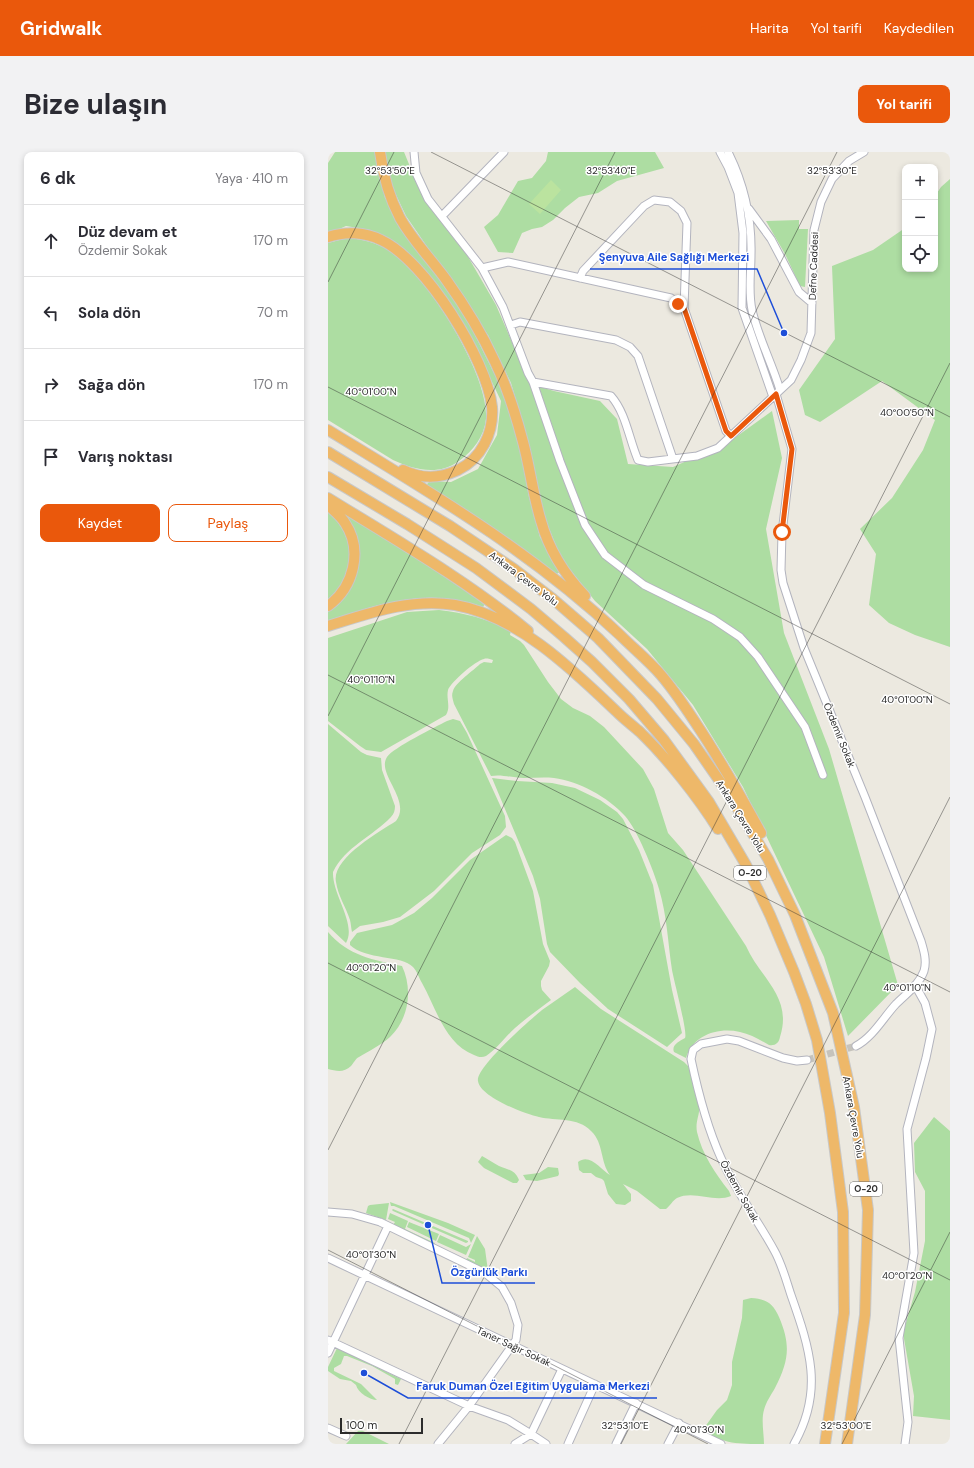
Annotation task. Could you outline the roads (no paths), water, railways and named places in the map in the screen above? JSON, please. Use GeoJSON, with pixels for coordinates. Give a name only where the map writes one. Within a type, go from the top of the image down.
{"type":"FeatureCollection","features":[{"type":"Feature","properties":{"kind":"highway"},"geometry":{"type":"LineString","coordinates":[[380,152],[389,194],[400,218],[460,299],[495,362],[518,424],[541,522],[558,561],[580,591],[631,641],[660,674],[687,709],[718,758],[746,805],[781,870],[819,962],[833,1013]]}},
{"type":"Feature","properties":{"kind":"highway"},"geometry":{"type":"LineString","coordinates":[[328,238],[347,233],[368,234],[395,248],[419,270],[443,301],[468,344],[484,377],[492,409],[490,431],[479,453],[462,468],[447,474],[431,477],[415,475],[346,441]]}},
{"type":"Feature","properties":{"kind":"highway"},"geometry":{"type":"LineString","coordinates":[[328,430],[470,518],[527,557],[581,599],[660,674]]}},
{"type":"Feature","properties":{"kind":"highway","name":"Ankara Çevre Yolu"},"geometry":{"type":"LineString","coordinates":[[328,452],[450,526],[520,574],[554,600],[598,638],[657,700],[698,749],[757,838],[781,884],[833,1013],[854,1107],[868,1210],[865,1315],[847,1444]]}},
{"type":"Feature","properties":{"kind":"highway","name":"Ankara Çevre Yolu"},"geometry":{"type":"LineString","coordinates":[[328,477],[439,544],[504,588],[564,637],[605,674],[629,699],[671,749],[700,788],[720,819],[746,865],[794,972],[806,1004],[817,1040],[830,1113],[843,1212],[844,1313],[825,1444]]}},
{"type":"Feature","properties":{"kind":"highway"},"geometry":{"type":"LineString","coordinates":[[328,498],[479,593],[535,637],[641,733],[692,792],[722,834],[794,972]]}},
{"type":"Feature","properties":{"kind":"highway"},"geometry":{"type":"LineString","coordinates":[[328,505],[346,524],[351,536],[354,556],[353,568],[347,585],[340,596],[328,606]]}},
{"type":"Feature","properties":{"kind":"highway"},"geometry":{"type":"LineString","coordinates":[[328,626],[404,604],[424,603],[456,605],[492,617],[520,631],[578,675]]}},
{"type":"Feature","properties":{"kind":"street"},"geometry":{"type":"LineString","coordinates":[[414,152],[416,173],[428,199],[482,268],[503,307],[528,373],[533,382],[585,526],[605,555],[644,585],[713,619],[740,637],[758,657],[805,727],[823,775]]}},
{"type":"Feature","properties":{"kind":"street"},"geometry":{"type":"LineString","coordinates":[[442,216],[504,152]]}},
{"type":"Feature","properties":{"kind":"street"},"geometry":{"type":"LineString","coordinates":[[720,152],[728,167],[738,193],[743,233],[742,308],[776,394]]}},
{"type":"Feature","properties":{"kind":"street"},"geometry":{"type":"LineString","coordinates":[[728,152],[743,189],[747,207],[751,253],[749,288],[752,309],[776,394]]}},
{"type":"Feature","properties":{"kind":"street","name":"Defne Caddesi"},"geometry":{"type":"LineString","coordinates":[[533,382],[611,396],[619,405],[638,460],[648,462],[697,456],[718,448],[791,380],[801,360],[811,333],[814,230],[821,202],[832,179],[849,161],[864,152]]}},
{"type":"Feature","properties":{"kind":"street"},"geometry":{"type":"LineString","coordinates":[[580,278],[583,271],[644,206],[654,200],[670,202],[681,211],[687,224],[684,308],[726,431],[731,436]]}},
{"type":"Feature","properties":{"kind":"street"},"geometry":{"type":"LineString","coordinates":[[747,207],[771,239],[799,292],[812,303]]}},
{"type":"Feature","properties":{"kind":"street"},"geometry":{"type":"LineString","coordinates":[[482,268],[508,262],[671,298],[684,308]]}},
{"type":"Feature","properties":{"kind":"street"},"geometry":{"type":"LineString","coordinates":[[511,325],[520,322],[616,340],[630,347],[638,356],[673,459]]}},
{"type":"Feature","properties":{"kind":"street","name":"Özdemir Sokak"},"geometry":{"type":"LineString","coordinates":[[776,394],[792,449],[781,539],[781,570],[783,583],[804,648],[865,797],[921,941],[925,956],[924,970],[920,980],[896,1004],[871,1035],[856,1046]]}},
{"type":"Feature","properties":{"kind":"street"},"geometry":{"type":"LineString","coordinates":[[905,1444],[908,1422],[899,1338],[914,1253],[907,1129],[926,1058],[932,1028],[925,1003],[915,985]]}},
{"type":"Feature","properties":{"kind":"street","name":"Özdemir Sokak"},"geometry":{"type":"LineString","coordinates":[[794,1444],[804,1424],[809,1404],[812,1372],[807,1343],[778,1259],[721,1158],[707,1118],[691,1059],[693,1050],[700,1044],[727,1039],[739,1041],[783,1058],[797,1061],[807,1060]]}},
{"type":"Feature","properties":{"kind":"street"},"geometry":{"type":"LineString","coordinates":[[328,1212],[352,1214],[372,1219],[485,1273],[498,1283],[506,1293],[511,1303],[517,1320],[517,1336],[469,1406],[438,1444]]}},
{"type":"Feature","properties":{"kind":"street"},"geometry":{"type":"LineString","coordinates":[[328,1353],[330,1341],[365,1276],[388,1226]]}},
{"type":"Feature","properties":{"kind":"street","name":"Taner Sağır Sokak"},"geometry":{"type":"LineString","coordinates":[[328,1258],[721,1444]]}},
{"type":"Feature","properties":{"kind":"street"},"geometry":{"type":"LineString","coordinates":[[330,1341],[469,1406],[503,1418],[546,1444]]}},
{"type":"Feature","properties":{"kind":"street"},"geometry":{"type":"LineString","coordinates":[[515,1444],[531,1434],[562,1369]]}},
{"type":"Feature","properties":{"kind":"street"},"geometry":{"type":"LineString","coordinates":[[568,1444],[595,1384]]}},
{"type":"Feature","properties":{"kind":"street"},"geometry":{"type":"LineString","coordinates":[[616,1444],[636,1403]]}},
{"type":"Feature","properties":{"kind":"street"},"geometry":{"type":"LineString","coordinates":[[668,1444],[679,1424]]}},
{"type":"Feature","properties":{"kind":"street"},"geometry":{"type":"LineString","coordinates":[[328,1428],[346,1436]]}},
{"type":"Feature","properties":{"kind":"tunnel"},"geometry":{"type":"LineString","coordinates":[[807,1060],[856,1046]]}},
{"type":"Feature","properties":{"kind":"place","name":"Şenyuva Aile Sağlığı Merkezi"},"geometry":{"type":"Point","coordinates":[784,333]}},
{"type":"Feature","properties":{"kind":"place","name":"Özgürlük Parkı"},"geometry":{"type":"Point","coordinates":[428,1225]}},
{"type":"Feature","properties":{"kind":"place","name":"Faruk Duman Özel Eğitim Uygulama Merkezi"},"geometry":{"type":"Point","coordinates":[364,1373]}}]}
